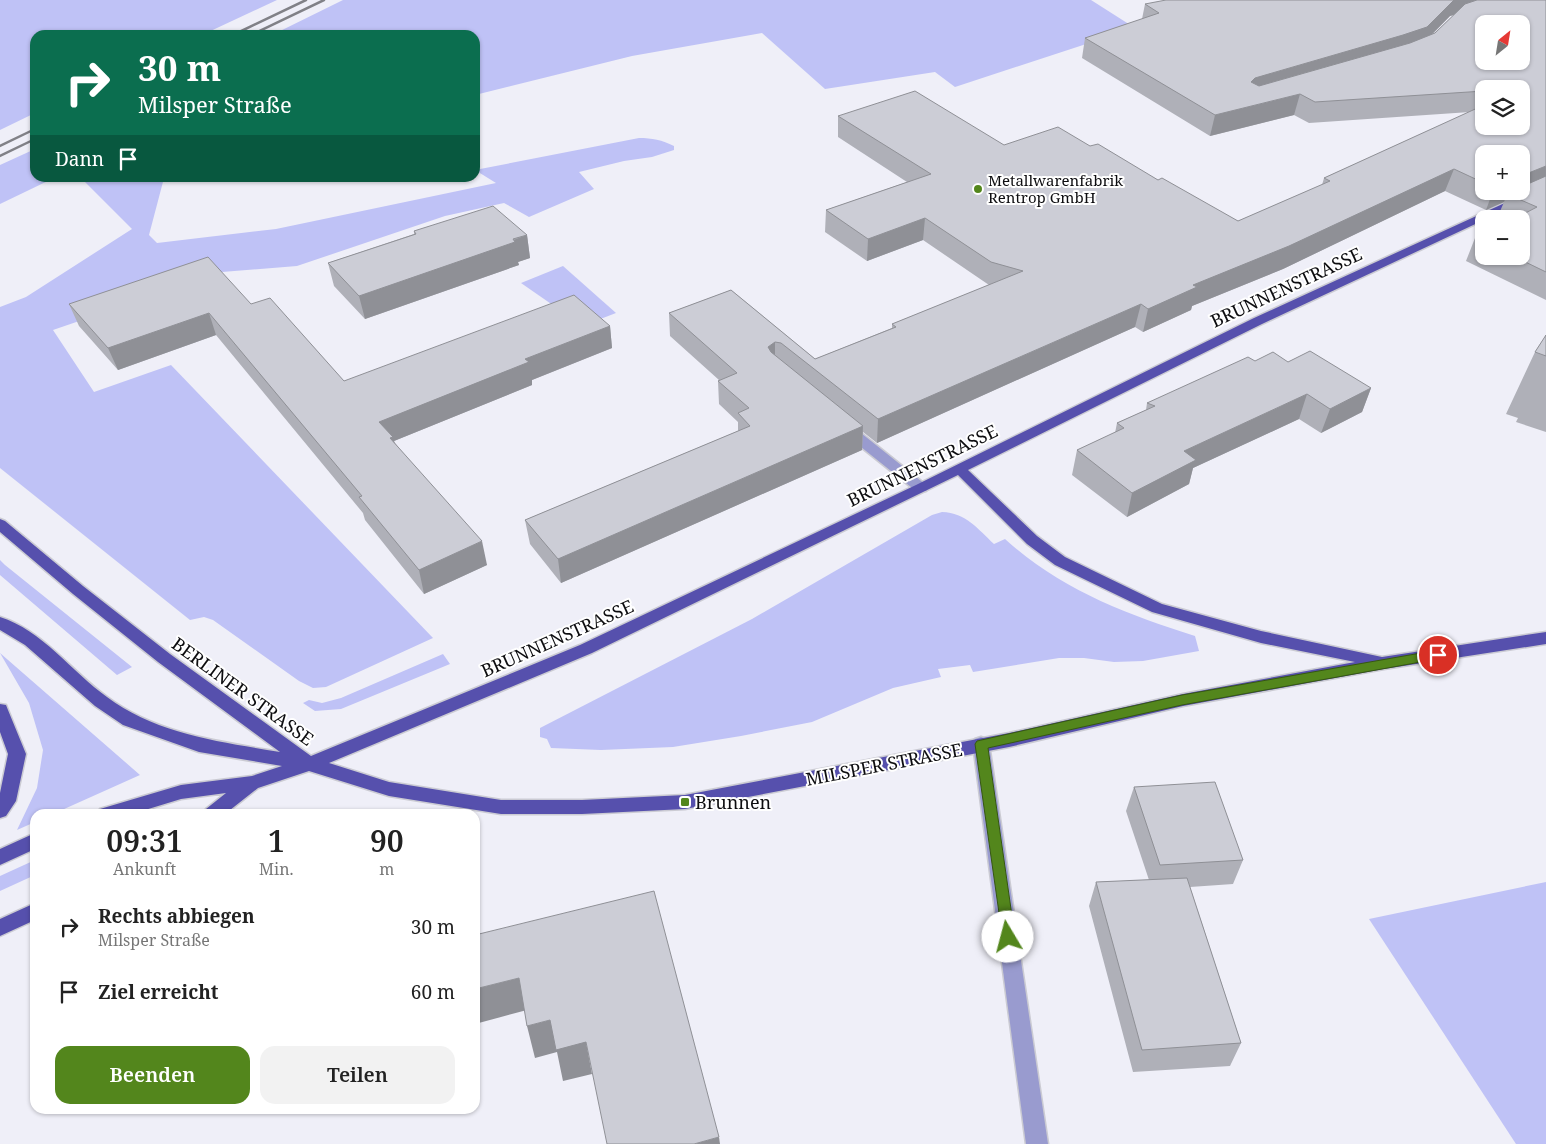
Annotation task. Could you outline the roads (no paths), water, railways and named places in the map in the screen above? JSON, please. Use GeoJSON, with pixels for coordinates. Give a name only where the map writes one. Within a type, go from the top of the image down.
{"type":"FeatureCollection","features":[{"type":"Feature","properties":{"kind":"main road","name":"BRUNNENSTRASSE"},"geometry":{"type":"LineString","coordinates":[[252,783],[309,764],[586,649],[921,488],[1258,321],[1546,187]]}},
{"type":"Feature","properties":{"kind":"main road"},"geometry":{"type":"LineString","coordinates":[[959,469],[1032,540],[1060,561],[1157,608],[1261,637],[1384,663]]}},
{"type":"Feature","properties":{"kind":"main road","name":"BERLINER STRASSE"},"geometry":{"type":"LineString","coordinates":[[0,524],[78,590],[164,658],[309,764]]}},
{"type":"Feature","properties":{"kind":"main road","name":"BERLINER STRASSE"},"geometry":{"type":"LineString","coordinates":[[0,623],[31,641],[101,702],[129,720],[199,745],[309,764]]}},
{"type":"Feature","properties":{"kind":"main road","name":"MILSPER STRASSE"},"geometry":{"type":"LineString","coordinates":[[309,764],[389,789],[501,807],[582,807],[685,802],[981,744],[1182,700],[1384,663],[1546,638]]}},
{"type":"Feature","properties":{"kind":"main road"},"geometry":{"type":"LineString","coordinates":[[0,710],[17,754],[7,801],[0,810]]}},
{"type":"Feature","properties":{"kind":"main road"},"geometry":{"type":"LineString","coordinates":[[123,809],[181,792],[252,783]]}},
{"type":"Feature","properties":{"kind":"main road"},"geometry":{"type":"LineString","coordinates":[[218,809],[252,783]]}},
{"type":"Feature","properties":{"kind":"main road"},"geometry":{"type":"LineString","coordinates":[[0,857],[30,844]]}},
{"type":"Feature","properties":{"kind":"main road"},"geometry":{"type":"LineString","coordinates":[[0,928],[30,913]]}},
{"type":"Feature","properties":{"kind":"street"},"geometry":{"type":"LineString","coordinates":[[837,420],[921,488]]}},
{"type":"Feature","properties":{"kind":"street"},"geometry":{"type":"LineString","coordinates":[[981,744],[1037,1144]]}},
{"type":"Feature","properties":{"kind":"railway"},"geometry":{"type":"LineString","coordinates":[[243,30],[306,0]]}},
{"type":"Feature","properties":{"kind":"railway"},"geometry":{"type":"LineString","coordinates":[[261,30],[324,0]]}},
{"type":"Feature","properties":{"kind":"railway"},"geometry":{"type":"LineString","coordinates":[[0,146],[30,131]]}},
{"type":"Feature","properties":{"kind":"railway"},"geometry":{"type":"LineString","coordinates":[[0,156],[30,141]]}},
{"type":"Feature","properties":{"kind":"place","name":"Metallwarenfabrik Rentrop GmbH"},"geometry":{"type":"Point","coordinates":[978,189]}},
{"type":"Feature","properties":{"kind":"place","name":"Brunnen"},"geometry":{"type":"Point","coordinates":[685,802]}}]}
